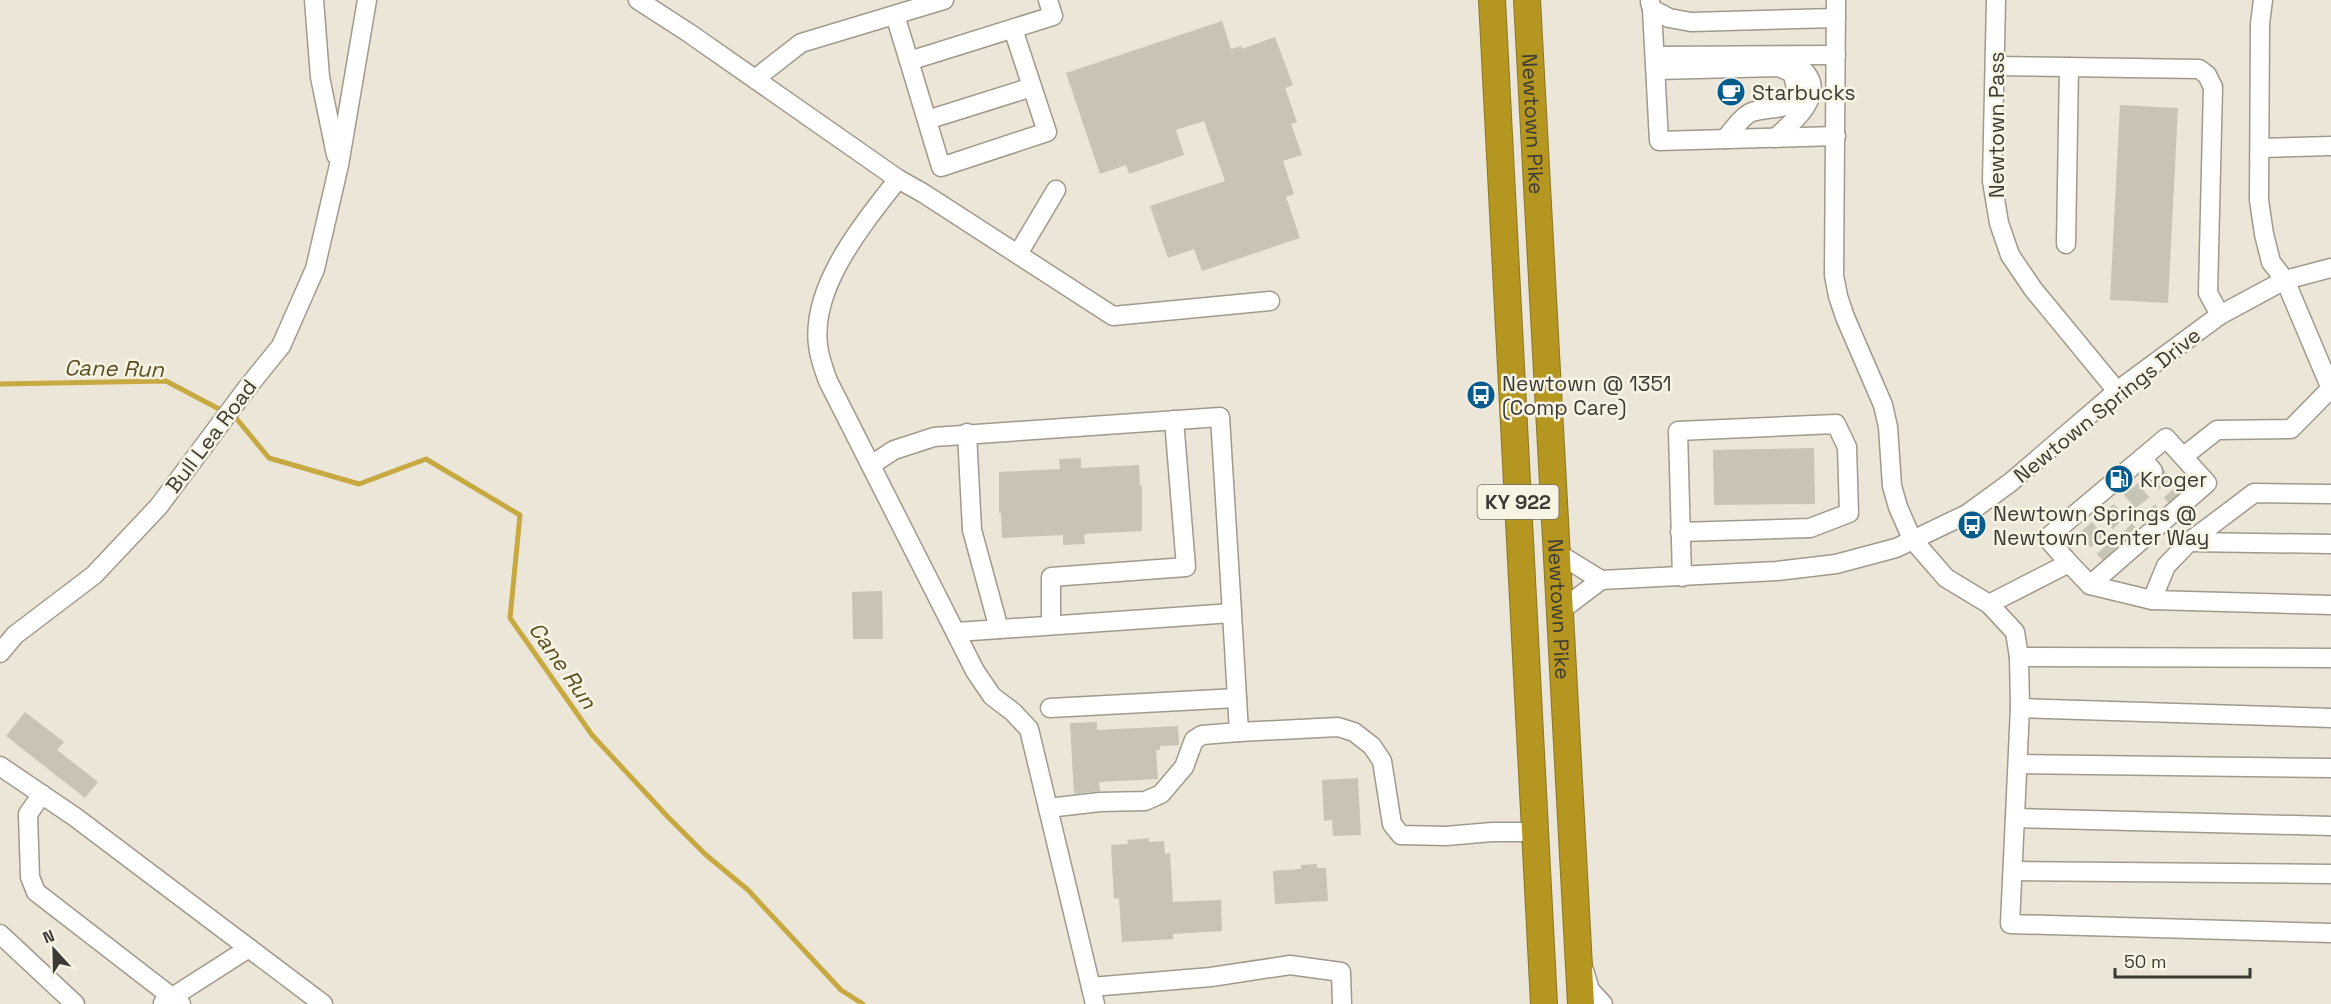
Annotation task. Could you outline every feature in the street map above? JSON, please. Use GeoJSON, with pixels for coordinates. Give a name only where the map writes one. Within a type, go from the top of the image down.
{"type":"FeatureCollection","features":[{"type":"Feature","properties":{"kind":"highway","name":"Newtown Pike"},"geometry":{"type":"LineString","coordinates":[[1492,0],[1544,1004]]}},
{"type":"Feature","properties":{"kind":"highway","name":"Newtown Pike"},"geometry":{"type":"LineString","coordinates":[[1527,0],[1581,1004]]}},
{"type":"Feature","properties":{"kind":"highway"},"geometry":{"type":"LineString","coordinates":[[1535,832],[1547,840],[1553,849],[1557,895],[1561,909],[1577,942]]}},
{"type":"Feature","properties":{"kind":"street","name":"Bull Lea Road"},"geometry":{"type":"LineString","coordinates":[[314,0],[320,77],[339,165]]}},
{"type":"Feature","properties":{"kind":"street","name":"Bull Lea Road"},"geometry":{"type":"LineString","coordinates":[[0,653],[15,635],[94,575],[159,506],[281,346],[315,269],[339,165],[367,0]]}},
{"type":"Feature","properties":{"kind":"street"},"geometry":{"type":"LineString","coordinates":[[638,0],[898,179],[1113,316],[1270,301]]}},
{"type":"Feature","properties":{"kind":"street"},"geometry":{"type":"LineString","coordinates":[[754,79],[801,43],[944,0]]}},
{"type":"Feature","properties":{"kind":"street"},"geometry":{"type":"LineString","coordinates":[[909,61],[1053,16],[1048,0]]}},
{"type":"Feature","properties":{"kind":"street"},"geometry":{"type":"LineString","coordinates":[[1836,0],[1834,275],[1838,296],[1845,318],[1883,405],[1888,427],[1892,486],[1898,507],[1912,539],[1946,578],[1989,604],[2015,632],[2019,657],[2020,708],[2010,924],[2331,933]]}},
{"type":"Feature","properties":{"kind":"street","name":"Newtown Pass"},"geometry":{"type":"LineString","coordinates":[[1996,0],[1992,181],[1998,223],[2010,255],[2033,289],[2117,391]]}},
{"type":"Feature","properties":{"kind":"street"},"geometry":{"type":"LineString","coordinates":[[2184,456],[2217,430],[2291,429],[2331,388],[2285,280],[2271,262],[2264,234],[2259,200],[2260,24],[2263,0]]}},
{"type":"Feature","properties":{"kind":"street"},"geometry":{"type":"LineString","coordinates":[[1651,5],[1670,18],[1691,22],[1836,18]]}},
{"type":"Feature","properties":{"kind":"street"},"geometry":{"type":"LineString","coordinates":[[1651,5],[1659,141],[1836,136]]}},
{"type":"Feature","properties":{"kind":"street"},"geometry":{"type":"LineString","coordinates":[[895,15],[941,167]]}},
{"type":"Feature","properties":{"kind":"street"},"geometry":{"type":"LineString","coordinates":[[923,193],[941,167],[1047,132],[1013,29]]}},
{"type":"Feature","properties":{"kind":"street"},"geometry":{"type":"LineString","coordinates":[[1656,63],[1783,55],[1836,55]]}},
{"type":"Feature","properties":{"kind":"street"},"geometry":{"type":"LineString","coordinates":[[1774,138],[1804,111],[1810,91],[1810,80],[1805,70],[1783,55]]}},
{"type":"Feature","properties":{"kind":"street"},"geometry":{"type":"LineString","coordinates":[[1656,63],[1779,67],[1792,74],[1796,94],[1791,103],[1783,108],[1751,112],[1725,139]]}},
{"type":"Feature","properties":{"kind":"street"},"geometry":{"type":"LineString","coordinates":[[1995,66],[2199,69],[2207,75],[2214,87],[2208,293],[2220,315]]}},
{"type":"Feature","properties":{"kind":"street"},"geometry":{"type":"LineString","coordinates":[[2066,244],[2069,67]]}},
{"type":"Feature","properties":{"kind":"street"},"geometry":{"type":"LineString","coordinates":[[927,120],[1032,87]]}},
{"type":"Feature","properties":{"kind":"street"},"geometry":{"type":"LineString","coordinates":[[2260,148],[2331,146]]}},
{"type":"Feature","properties":{"kind":"street"},"geometry":{"type":"LineString","coordinates":[[898,179],[839,263],[823,295],[818,345],[828,381],[975,671],[992,696],[1013,712],[1029,729],[1093,996],[1290,965],[1341,972],[1342,1004]]}},
{"type":"Feature","properties":{"kind":"street"},"geometry":{"type":"LineString","coordinates":[[1018,254],[1056,190]]}},
{"type":"Feature","properties":{"kind":"street","name":"Newtown Springs Drive"},"geometry":{"type":"LineString","coordinates":[[1601,580],[1777,571],[1836,564],[1896,548],[1967,514],[2011,482],[2117,391],[2220,315],[2285,280],[2331,268]]}},
{"type":"Feature","properties":{"kind":"street"},"geometry":{"type":"LineString","coordinates":[[871,465],[894,450],[933,437],[1220,417],[1239,732]]}},
{"type":"Feature","properties":{"kind":"street"},"geometry":{"type":"LineString","coordinates":[[1051,626],[1051,577],[1186,567],[1174,420]]}},
{"type":"Feature","properties":{"kind":"street"},"geometry":{"type":"LineString","coordinates":[[1680,532],[1810,528],[1849,513],[1847,447],[1836,424],[1678,431],[1680,532],[1682,577]]}},
{"type":"Feature","properties":{"kind":"street"},"geometry":{"type":"LineString","coordinates":[[966,433],[972,530],[999,629]]}},
{"type":"Feature","properties":{"kind":"street"},"geometry":{"type":"LineString","coordinates":[[2090,585],[2113,559],[2156,520],[2179,501],[2207,483],[2166,438],[2147,465],[2080,522],[2047,538],[2090,585],[2152,600],[2331,605]]}},
{"type":"Feature","properties":{"kind":"street"},"geometry":{"type":"LineString","coordinates":[[2152,600],[2166,566],[2189,542],[2254,493],[2331,494]]}},
{"type":"Feature","properties":{"kind":"street"},"geometry":{"type":"LineString","coordinates":[[2189,542],[2331,544]]}},
{"type":"Feature","properties":{"kind":"street"},"geometry":{"type":"LineString","coordinates":[[1557,553],[1601,580],[1560,611]]}},
{"type":"Feature","properties":{"kind":"street"},"geometry":{"type":"LineString","coordinates":[[1989,604],[2069,563]]}},
{"type":"Feature","properties":{"kind":"street"},"geometry":{"type":"LineString","coordinates":[[957,632],[1232,613]]}},
{"type":"Feature","properties":{"kind":"street"},"geometry":{"type":"LineString","coordinates":[[2019,657],[2331,658]]}},
{"type":"Feature","properties":{"kind":"street"},"geometry":{"type":"LineString","coordinates":[[1050,708],[1237,698]]}},
{"type":"Feature","properties":{"kind":"street"},"geometry":{"type":"LineString","coordinates":[[2020,708],[2331,718]]}},
{"type":"Feature","properties":{"kind":"street"},"geometry":{"type":"LineString","coordinates":[[1048,807],[1145,801],[1161,794],[1184,767],[1194,740],[1202,735],[1338,727],[1354,732],[1372,746],[1382,761],[1392,824],[1401,835],[1446,836],[1492,832],[1535,832]]}},
{"type":"Feature","properties":{"kind":"street"},"geometry":{"type":"LineString","coordinates":[[2018,764],[2331,768]]}},
{"type":"Feature","properties":{"kind":"street"},"geometry":{"type":"LineString","coordinates":[[0,766],[75,817],[323,1004]]}},
{"type":"Feature","properties":{"kind":"street"},"geometry":{"type":"LineString","coordinates":[[42,794],[28,814],[30,877],[36,892],[172,1002],[249,948]]}},
{"type":"Feature","properties":{"kind":"street"},"geometry":{"type":"LineString","coordinates":[[2015,818],[2331,826]]}},
{"type":"Feature","properties":{"kind":"street"},"geometry":{"type":"LineString","coordinates":[[2013,871],[2331,874]]}},
{"type":"Feature","properties":{"kind":"street"},"geometry":{"type":"LineString","coordinates":[[0,934],[75,1004]]}},
{"type":"Feature","properties":{"kind":"street"},"geometry":{"type":"LineString","coordinates":[[1577,942],[1590,990],[1603,1004]]}},
{"type":"Feature","properties":{"kind":"building"},"geometry":{"type":"Polygon","coordinates":[[[1222,21],[1231,49],[1241,46],[1242,49],[1275,37],[1293,85],[1285,88],[1297,122],[1291,124],[1302,155],[1283,161],[1294,194],[1286,197],[1300,238],[1202,271],[1194,249],[1168,258],[1150,206],[1225,181],[1204,121],[1176,130],[1184,155],[1129,174],[1126,165],[1100,174],[1066,73],[1222,21]]]}},
{"type":"Feature","properties":{"kind":"building"},"geometry":{"type":"Polygon","coordinates":[[[2120,105],[2178,108],[2168,303],[2110,300],[2120,105]]]}},
{"type":"Feature","properties":{"kind":"building"},"geometry":{"type":"Polygon","coordinates":[[[1814,448],[1815,504],[1714,505],[1713,450],[1814,448]]]}},
{"type":"Feature","properties":{"kind":"building"},"geometry":{"type":"Polygon","coordinates":[[[1081,458],[1081,468],[1139,465],[1140,486],[1142,485],[1142,531],[1084,534],[1085,544],[1063,545],[1063,535],[1002,538],[1001,513],[999,513],[999,472],[1060,469],[1059,459],[1081,458]]]}},
{"type":"Feature","properties":{"kind":"building"},"geometry":{"type":"Polygon","coordinates":[[[882,591],[883,639],[853,639],[852,592],[882,591]]]}},
{"type":"Feature","properties":{"kind":"building"},"geometry":{"type":"Polygon","coordinates":[[[25,712],[64,742],[57,750],[98,782],[85,798],[6,736],[25,712]]]}},
{"type":"Feature","properties":{"kind":"building"},"geometry":{"type":"Polygon","coordinates":[[[1097,722],[1097,730],[1178,726],[1179,745],[1160,746],[1160,750],[1156,750],[1158,779],[1099,782],[1100,791],[1074,794],[1070,723],[1097,722]]]}},
{"type":"Feature","properties":{"kind":"building"},"geometry":{"type":"Polygon","coordinates":[[[1358,778],[1361,835],[1333,836],[1332,820],[1324,821],[1322,780],[1358,778]]]}},
{"type":"Feature","properties":{"kind":"building"},"geometry":{"type":"Polygon","coordinates":[[[1149,838],[1149,842],[1164,841],[1165,854],[1170,853],[1173,902],[1221,900],[1222,931],[1173,934],[1173,939],[1122,942],[1119,898],[1114,899],[1111,845],[1128,844],[1127,840],[1149,838]]]}},
{"type":"Feature","properties":{"kind":"building"},"geometry":{"type":"Polygon","coordinates":[[[1317,864],[1317,868],[1326,868],[1328,901],[1275,904],[1273,871],[1301,869],[1301,865],[1317,864]]]}},
{"type":"Feature","properties":{"kind":"waterway","name":"Cane Run"},"geometry":{"type":"LineString","coordinates":[[0,384],[166,381],[236,418],[269,458],[359,484],[426,459],[520,515],[510,618],[592,735],[705,854],[748,890],[841,990],[863,1004]]}},
{"type":"Feature","properties":{"kind":"tunnel"},"geometry":{"type":"LineString","coordinates":[[2153,471],[2176,498]]}},
{"type":"Feature","properties":{"kind":"tunnel"},"geometry":{"type":"LineString","coordinates":[[2131,489],[2154,517]]}},
{"type":"Feature","properties":{"kind":"tunnel"},"geometry":{"type":"LineString","coordinates":[[2107,510],[2133,538]]}},
{"type":"Feature","properties":{"kind":"tunnel"},"geometry":{"type":"LineString","coordinates":[[2085,528],[2110,555]]}},
{"type":"Feature","properties":{"kind":"place","name":"Starbucks"},"geometry":{"type":"Point","coordinates":[1731,92]}},
{"type":"Feature","properties":{"kind":"place","name":"Newtown @ 1351 (Comp Care)"},"geometry":{"type":"Point","coordinates":[1481,395]}},
{"type":"Feature","properties":{"kind":"place","name":"Kroger"},"geometry":{"type":"Point","coordinates":[2119,479]}},
{"type":"Feature","properties":{"kind":"place","name":"Newtown Springs @ Newtown Center Way"},"geometry":{"type":"Point","coordinates":[1972,525]}}]}
